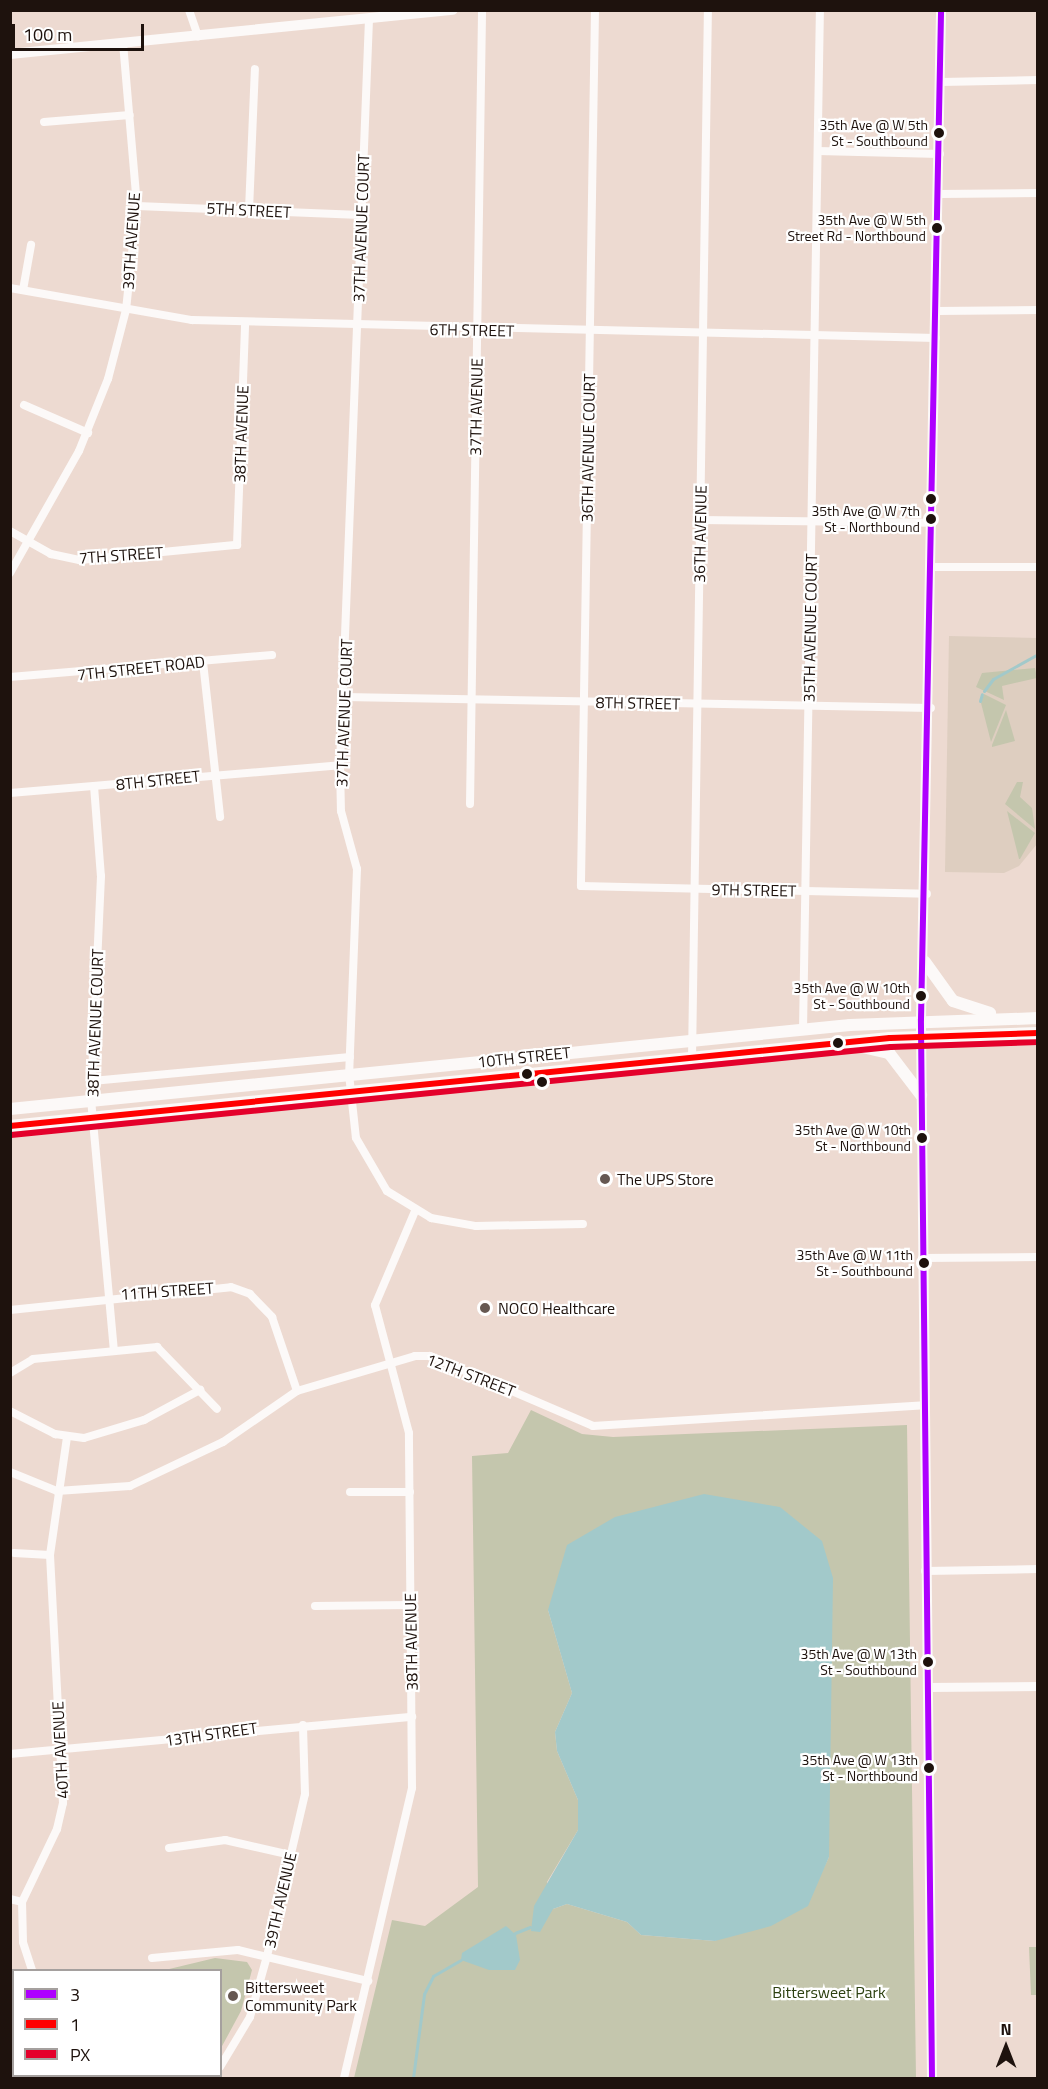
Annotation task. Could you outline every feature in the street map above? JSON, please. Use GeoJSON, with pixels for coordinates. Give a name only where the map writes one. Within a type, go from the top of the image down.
{"type":"FeatureCollection","features":[{"type":"Feature","properties":{"kind":"main road"},"geometry":{"type":"LineString","coordinates":[[10,54],[453,10]]}},
{"type":"Feature","properties":{"kind":"main road"},"geometry":{"type":"LineString","coordinates":[[932,2079],[921,1019],[925,962],[931,708],[941,10]]}},
{"type":"Feature","properties":{"kind":"main road"},"geometry":{"type":"LineString","coordinates":[[925,962],[953,1001],[1015,1018]]}},
{"type":"Feature","properties":{"kind":"main road","name":"10TH STREET"},"geometry":{"type":"LineString","coordinates":[[10,1109],[91,1099],[921,1019],[1038,1018]]}},
{"type":"Feature","properties":{"kind":"main road","name":"10TH STREET"},"geometry":{"type":"LineString","coordinates":[[10,1126],[350,1090],[839,1043],[921,1036],[1038,1033]]}},
{"type":"Feature","properties":{"kind":"main road"},"geometry":{"type":"LineString","coordinates":[[839,1043],[889,1053],[921,1095]]}},
{"type":"Feature","properties":{"kind":"street"},"geometry":{"type":"LineString","coordinates":[[189,10],[198,36]]}},
{"type":"Feature","properties":{"kind":"street","name":"37TH AVENUE"},"geometry":{"type":"LineString","coordinates":[[470,804],[482,10]]}},
{"type":"Feature","properties":{"kind":"street","name":"36TH AVENUE COURT"},"geometry":{"type":"LineString","coordinates":[[581,886],[595,10]]}},
{"type":"Feature","properties":{"kind":"street","name":"36TH AVENUE"},"geometry":{"type":"LineString","coordinates":[[692,1058],[708,10]]}},
{"type":"Feature","properties":{"kind":"street","name":"35TH AVENUE COURT"},"geometry":{"type":"LineString","coordinates":[[803,1030],[820,10]]}},
{"type":"Feature","properties":{"kind":"street","name":"37TH AVENUE COURT"},"geometry":{"type":"LineString","coordinates":[[369,19],[340,765],[341,810],[357,869],[350,1090],[364,1159],[387,1191],[415,1211],[476,1226],[583,1224]]}},
{"type":"Feature","properties":{"kind":"street","name":"39TH AVENUE"},"geometry":{"type":"LineString","coordinates":[[10,573],[88,433],[126,310],[137,206],[123,44]]}},
{"type":"Feature","properties":{"kind":"street"},"geometry":{"type":"LineString","coordinates":[[249,210],[255,69]]}},
{"type":"Feature","properties":{"kind":"street"},"geometry":{"type":"LineString","coordinates":[[940,82],[1038,80]]}},
{"type":"Feature","properties":{"kind":"street"},"geometry":{"type":"LineString","coordinates":[[44,122],[129,115]]}},
{"type":"Feature","properties":{"kind":"street"},"geometry":{"type":"LineString","coordinates":[[818,151],[940,154]]}},
{"type":"Feature","properties":{"kind":"street"},"geometry":{"type":"LineString","coordinates":[[940,194],[1038,193]]}},
{"type":"Feature","properties":{"kind":"street","name":"5TH STREET"},"geometry":{"type":"LineString","coordinates":[[137,206],[361,215]]}},
{"type":"Feature","properties":{"kind":"street"},"geometry":{"type":"LineString","coordinates":[[23,290],[31,244]]}},
{"type":"Feature","properties":{"kind":"street","name":"6TH STREET"},"geometry":{"type":"LineString","coordinates":[[10,288],[126,310],[245,323],[358,328],[936,338]]}},
{"type":"Feature","properties":{"kind":"street"},"geometry":{"type":"LineString","coordinates":[[937,311],[1038,310]]}},
{"type":"Feature","properties":{"kind":"street","name":"38TH AVENUE"},"geometry":{"type":"LineString","coordinates":[[237,545],[245,323]]}},
{"type":"Feature","properties":{"kind":"street"},"geometry":{"type":"LineString","coordinates":[[24,405],[88,433]]}},
{"type":"Feature","properties":{"kind":"street"},"geometry":{"type":"LineString","coordinates":[[700,520],[932,523]]}},
{"type":"Feature","properties":{"kind":"street","name":"7TH STREET"},"geometry":{"type":"LineString","coordinates":[[10,531],[29,542],[80,560],[237,545]]}},
{"type":"Feature","properties":{"kind":"street"},"geometry":{"type":"LineString","coordinates":[[932,567],[1038,567]]}},
{"type":"Feature","properties":{"kind":"street","name":"7TH STREET ROAD"},"geometry":{"type":"LineString","coordinates":[[10,677],[272,655]]}},
{"type":"Feature","properties":{"kind":"street"},"geometry":{"type":"LineString","coordinates":[[203,662],[220,817]]}},
{"type":"Feature","properties":{"kind":"street","name":"8TH STREET"},"geometry":{"type":"LineString","coordinates":[[344,698],[931,708]]}},
{"type":"Feature","properties":{"kind":"street","name":"8TH STREET"},"geometry":{"type":"LineString","coordinates":[[10,793],[340,765]]}},
{"type":"Feature","properties":{"kind":"street","name":"38TH AVENUE COURT"},"geometry":{"type":"LineString","coordinates":[[94,786],[101,876],[91,1099],[114,1350]]}},
{"type":"Feature","properties":{"kind":"street","name":"9TH STREET"},"geometry":{"type":"LineString","coordinates":[[581,886],[927,894]]}},
{"type":"Feature","properties":{"kind":"street"},"geometry":{"type":"LineString","coordinates":[[92,1081],[350,1057]]}},
{"type":"Feature","properties":{"kind":"street","name":"38TH AVENUE"},"geometry":{"type":"LineString","coordinates":[[344,2079],[410,1806],[412,1717],[408,1420],[376,1317],[377,1292],[415,1211]]}},
{"type":"Feature","properties":{"kind":"street"},"geometry":{"type":"LineString","coordinates":[[922,1258],[1038,1257]]}},
{"type":"Feature","properties":{"kind":"street","name":"11TH STREET"},"geometry":{"type":"LineString","coordinates":[[10,1310],[109,1296],[210,1286],[250,1294],[272,1317],[297,1391]]}},
{"type":"Feature","properties":{"kind":"street"},"geometry":{"type":"LineString","coordinates":[[10,1373],[33,1359],[158,1347],[217,1408]]}},
{"type":"Feature","properties":{"kind":"street","name":"12TH STREET"},"geometry":{"type":"LineString","coordinates":[[10,1472],[57,1491],[130,1486],[223,1442],[297,1391],[389,1362],[430,1356],[575,1420],[603,1427],[924,1405]]}},
{"type":"Feature","properties":{"kind":"street"},"geometry":{"type":"LineString","coordinates":[[10,1411],[67,1437],[144,1420],[200,1390]]}},
{"type":"Feature","properties":{"kind":"street","name":"40TH AVENUE"},"geometry":{"type":"LineString","coordinates":[[31,1969],[22,1942],[22,1902],[62,1815],[62,1752],[50,1555],[57,1491],[67,1437]]}},
{"type":"Feature","properties":{"kind":"street"},"geometry":{"type":"LineString","coordinates":[[350,1492],[410,1492]]}},
{"type":"Feature","properties":{"kind":"street"},"geometry":{"type":"LineString","coordinates":[[14,1553],[50,1555]]}},
{"type":"Feature","properties":{"kind":"street"},"geometry":{"type":"LineString","coordinates":[[925,1571],[1038,1569]]}},
{"type":"Feature","properties":{"kind":"street"},"geometry":{"type":"LineString","coordinates":[[315,1606],[411,1605]]}},
{"type":"Feature","properties":{"kind":"street"},"geometry":{"type":"LineString","coordinates":[[928,1686],[1038,1686]]}},
{"type":"Feature","properties":{"kind":"street","name":"13TH STREET"},"geometry":{"type":"LineString","coordinates":[[10,1754],[62,1752],[303,1725],[412,1717]]}},
{"type":"Feature","properties":{"kind":"street","name":"39TH AVENUE"},"geometry":{"type":"LineString","coordinates":[[222,2064],[250,2017],[267,1956],[306,1783],[303,1725]]}},
{"type":"Feature","properties":{"kind":"street"},"geometry":{"type":"LineString","coordinates":[[169,1848],[225,1840],[291,1855]]}},
{"type":"Feature","properties":{"kind":"street"},"geometry":{"type":"LineString","coordinates":[[10,1899],[22,1902]]}},
{"type":"Feature","properties":{"kind":"street"},"geometry":{"type":"LineString","coordinates":[[152,1958],[219,1948],[267,1956],[368,1981]]}},
{"type":"Feature","properties":{"kind":"shaded area"},"geometry":{"type":"Polygon","coordinates":[[[949,636],[1037,638],[1037,844],[1019,866],[1004,873],[945,872],[949,636]]]}},
{"type":"Feature","properties":{"kind":"green space"},"geometry":{"type":"Polygon","coordinates":[[[1035,668],[1037,678],[1002,686],[1004,700],[976,687],[982,673],[1035,668]]]}},
{"type":"Feature","properties":{"kind":"green space"},"geometry":{"type":"Polygon","coordinates":[[[984,694],[1006,705],[991,742],[981,703],[984,694]]]}},
{"type":"Feature","properties":{"kind":"green space"},"geometry":{"type":"Polygon","coordinates":[[[1006,710],[1015,741],[992,747],[992,745],[1006,710]]]}},
{"type":"Feature","properties":{"kind":"green space"},"geometry":{"type":"Polygon","coordinates":[[[1017,782],[1023,782],[1020,797],[1032,808],[1035,829],[1005,804],[1017,782]]]}},
{"type":"Feature","properties":{"kind":"green space"},"geometry":{"type":"Polygon","coordinates":[[[1007,811],[1035,833],[1020,859],[1019,859],[1007,811]]]}},
{"type":"Feature","properties":{"kind":"green space","name":"Bittersweet Park"},"geometry":{"type":"Polygon","coordinates":[[[531,1410],[582,1434],[613,1437],[907,1425],[916,2078],[354,2078],[392,1920],[425,1926],[478,1887],[472,1456],[508,1453],[531,1410]],[[548,1610],[572,1693],[555,1732],[557,1751],[578,1800],[578,1830],[547,1882],[553,1909],[567,1904],[627,1922],[641,1935],[715,1941],[819,1878],[829,1857],[548,1610]]]}},
{"type":"Feature","properties":{"kind":"green space"},"geometry":{"type":"Polygon","coordinates":[[[1029,1947],[1037,1947],[1037,1995],[1031,1995],[1029,1947]]]}},
{"type":"Feature","properties":{"kind":"green space","name":"Bittersweet Community Park"},"geometry":{"type":"Polygon","coordinates":[[[215,1958],[247,1962],[252,1970],[241,2011],[222,2046],[222,1969],[169,1969],[215,1958]]]}},
{"type":"Feature","properties":{"kind":"water"},"geometry":{"type":"Polygon","coordinates":[[[704,1494],[780,1507],[822,1541],[833,1578],[829,1857],[808,1906],[771,1926],[715,1941],[641,1935],[627,1922],[567,1904],[553,1909],[540,1932],[531,1931],[534,1906],[578,1830],[578,1800],[557,1751],[555,1732],[572,1693],[548,1610],[567,1545],[615,1517],[704,1494]]]}},
{"type":"Feature","properties":{"kind":"water"},"geometry":{"type":"Polygon","coordinates":[[[506,1926],[516,1935],[520,1960],[515,1970],[489,1970],[461,1960],[462,1953],[506,1926]]]}},
{"type":"Feature","properties":{"kind":"waterway"},"geometry":{"type":"LineString","coordinates":[[984,691],[993,679],[1038,654]]}},
{"type":"Feature","properties":{"kind":"waterway"},"geometry":{"type":"LineString","coordinates":[[980,701],[982,694]]}},
{"type":"Feature","properties":{"kind":"waterway"},"geometry":{"type":"LineString","coordinates":[[515,1933],[530,1927]]}},
{"type":"Feature","properties":{"kind":"waterway"},"geometry":{"type":"LineString","coordinates":[[413,2078],[424,1994],[433,1976],[461,1960]]}},
{"type":"Feature","properties":{"kind":"transit line","name":"3"},"geometry":{"type":"LineString","coordinates":[[932,2078],[921,1019],[941,10]]}},
{"type":"Feature","properties":{"kind":"transit line","name":"1"},"geometry":{"type":"LineString","coordinates":[[10,1126],[890,1038],[1038,1033]]}},
{"type":"Feature","properties":{"kind":"transit line","name":"PX"},"geometry":{"type":"LineString","coordinates":[[11,1135],[891,1047],[1038,1042]]}},
{"type":"Feature","properties":{"kind":"place","name":"35th Ave @ W 5th St - Southbound"},"geometry":{"type":"Point","coordinates":[939,133]}},
{"type":"Feature","properties":{"kind":"place","name":"35th Ave @ W 5th Street Rd - Northbound"},"geometry":{"type":"Point","coordinates":[937,228]}},
{"type":"Feature","properties":{"kind":"place","name":"35th Ave @ W 7th St - Northbound"},"geometry":{"type":"Point","coordinates":[931,519]}},
{"type":"Feature","properties":{"kind":"place","name":"35th Ave @ W 10th St - Southbound"},"geometry":{"type":"Point","coordinates":[921,996]}},
{"type":"Feature","properties":{"kind":"place","name":"35th Ave @ W 10th St - Northbound"},"geometry":{"type":"Point","coordinates":[922,1138]}},
{"type":"Feature","properties":{"kind":"place","name":"The UPS Store"},"geometry":{"type":"Point","coordinates":[605,1179]}},
{"type":"Feature","properties":{"kind":"place","name":"35th Ave @ W 11th St - Southbound"},"geometry":{"type":"Point","coordinates":[924,1263]}},
{"type":"Feature","properties":{"kind":"place","name":"NOCO Healthcare"},"geometry":{"type":"Point","coordinates":[485,1308]}},
{"type":"Feature","properties":{"kind":"place","name":"35th Ave @ W 13th St - Southbound"},"geometry":{"type":"Point","coordinates":[928,1662]}},
{"type":"Feature","properties":{"kind":"place","name":"35th Ave @ W 13th St - Northbound"},"geometry":{"type":"Point","coordinates":[929,1768]}},
{"type":"Feature","properties":{"kind":"place","name":"Bittersweet Community Park"},"geometry":{"type":"Point","coordinates":[233,1996]}}]}
